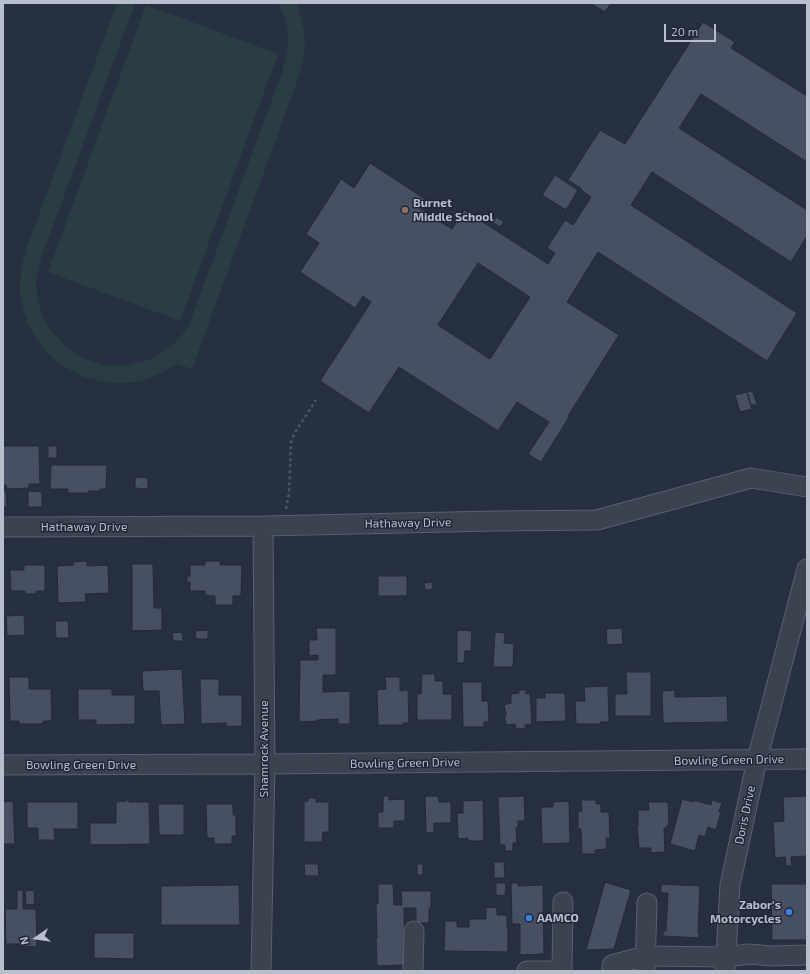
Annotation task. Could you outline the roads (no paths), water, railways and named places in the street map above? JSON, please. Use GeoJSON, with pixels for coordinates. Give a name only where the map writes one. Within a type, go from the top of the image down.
{"type":"FeatureCollection","features":[{"type":"Feature","properties":{"kind":"street","name":"Hathaway Drive"},"geometry":{"type":"LineString","coordinates":[[3,527],[263,526],[597,520],[751,478],[807,486]]}},
{"type":"Feature","properties":{"kind":"street","name":"Shamrock Avenue"},"geometry":{"type":"LineString","coordinates":[[261,971],[265,764],[263,526]]}},
{"type":"Feature","properties":{"kind":"street","name":"Doris Drive"},"geometry":{"type":"LineString","coordinates":[[726,964],[730,885],[757,760],[807,569]]}},
{"type":"Feature","properties":{"kind":"street","name":"Bowling Green Drive"},"geometry":{"type":"LineString","coordinates":[[3,765],[807,759]]}},
{"type":"Feature","properties":{"kind":"street"},"geometry":{"type":"LineString","coordinates":[[527,971],[561,971],[563,902]]}},
{"type":"Feature","properties":{"kind":"street"},"geometry":{"type":"LineString","coordinates":[[645,963],[647,903]]}},
{"type":"Feature","properties":{"kind":"street"},"geometry":{"type":"LineString","coordinates":[[413,971],[414,931]]}},
{"type":"Feature","properties":{"kind":"street"},"geometry":{"type":"LineString","coordinates":[[612,971],[612,965],[645,963],[726,964],[749,954],[776,963],[807,955]]}},
{"type":"Feature","properties":{"kind":"place","name":"Burnet Middle School"},"geometry":{"type":"Point","coordinates":[405,210]}},
{"type":"Feature","properties":{"kind":"place","name":"Zabor's Motorcycles"},"geometry":{"type":"Point","coordinates":[789,912]}},
{"type":"Feature","properties":{"kind":"place","name":"AAMCO"},"geometry":{"type":"Point","coordinates":[529,918]}}]}
